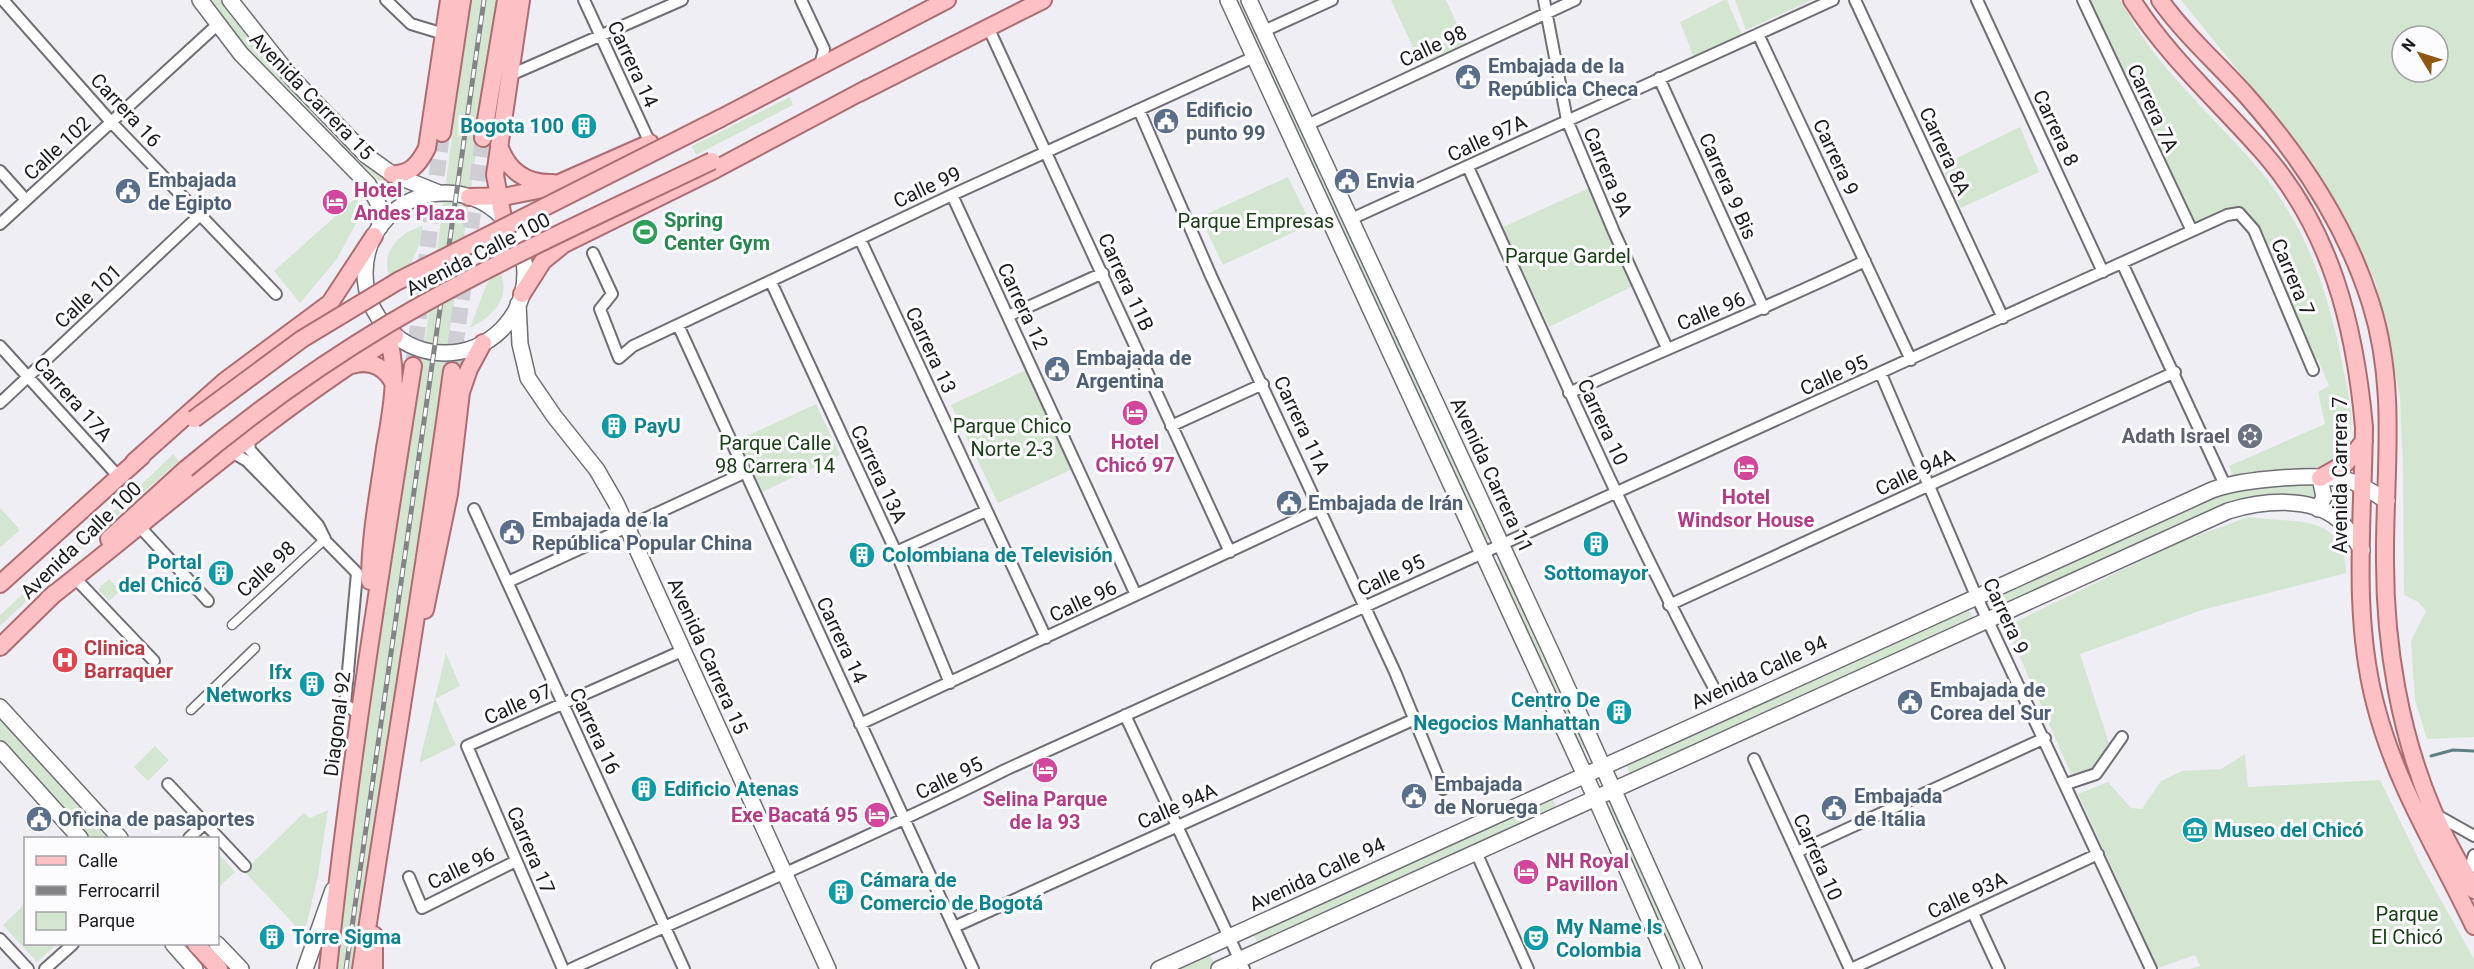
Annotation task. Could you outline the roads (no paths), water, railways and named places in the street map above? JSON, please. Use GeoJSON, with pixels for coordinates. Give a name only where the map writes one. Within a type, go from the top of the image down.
{"type":"FeatureCollection","features":[{"type":"Feature","properties":{"kind":"main road","name":"Avenida Carrera 15"},"geometry":{"type":"LineString","coordinates":[[200,0],[217,25],[291,108],[368,184],[378,203],[377,232]]}},
{"type":"Feature","properties":{"kind":"main road","name":"Avenida Carrera 15"},"geometry":{"type":"LineString","coordinates":[[230,0],[322,112],[367,156],[392,174],[442,194]]}},
{"type":"Feature","properties":{"kind":"main road"},"geometry":{"type":"LineString","coordinates":[[392,174],[400,174],[415,167],[427,148],[449,0]]}},
{"type":"Feature","properties":{"kind":"main road"},"geometry":{"type":"LineString","coordinates":[[442,133],[462,0]]}},
{"type":"Feature","properties":{"kind":"main road"},"geometry":{"type":"LineString","coordinates":[[503,218],[497,197],[491,141],[506,0]]}},
{"type":"Feature","properties":{"kind":"main road"},"geometry":{"type":"LineString","coordinates":[[521,0],[491,141],[508,164],[524,178],[540,183],[563,182]]}},
{"type":"Feature","properties":{"kind":"main road","name":"Avenida Calle 100"},"geometry":{"type":"LineString","coordinates":[[0,584],[134,462],[302,339],[398,281],[722,118],[825,58],[947,0]]}},
{"type":"Feature","properties":{"kind":"main road","name":"Avenida Calle 100"},"geometry":{"type":"LineString","coordinates":[[0,647],[186,469],[279,396],[391,322],[496,266],[868,88],[1043,0]]}},
{"type":"Feature","properties":{"kind":"main road","name":"Avenida Carrera 11"},"geometry":{"type":"LineString","coordinates":[[1228,0],[1585,775],[1671,969]]}},
{"type":"Feature","properties":{"kind":"main road","name":"Avenida Carrera 11"},"geometry":{"type":"LineString","coordinates":[[1249,0],[1501,544],[1694,969]]}},
{"type":"Feature","properties":{"kind":"main road","name":"Avenida Carrera 7"},"geometry":{"type":"LineString","coordinates":[[2132,0],[2147,23],[2183,67],[2263,152],[2300,200],[2314,224],[2334,269],[2359,377],[2364,441],[2362,550],[2365,647],[2382,728],[2412,807],[2474,927]]}},
{"type":"Feature","properties":{"kind":"main road"},"geometry":{"type":"LineString","coordinates":[[2160,0],[2296,155],[2326,202],[2356,261],[2378,328],[2384,367],[2389,432],[2385,584],[2396,682],[2414,758],[2434,814],[2470,883]]}},
{"type":"Feature","properties":{"kind":"main road"},"geometry":{"type":"LineString","coordinates":[[390,334],[413,347],[434,352],[454,353],[483,343],[502,329],[539,266],[564,244],[716,169],[868,88]]}},
{"type":"Feature","properties":{"kind":"main road"},"geometry":{"type":"LineString","coordinates":[[134,462],[216,388],[330,303],[377,232],[406,204],[424,196],[442,194],[497,197],[534,192],[563,182],[650,142]]}},
{"type":"Feature","properties":{"kind":"main road"},"geometry":{"type":"LineString","coordinates":[[469,197],[491,208],[503,218],[516,237],[524,259],[520,299]]}},
{"type":"Feature","properties":{"kind":"main road"},"geometry":{"type":"LineString","coordinates":[[370,633],[370,551],[395,387],[390,334],[371,303],[366,283],[366,263],[377,232]]}},
{"type":"Feature","properties":{"kind":"main road","name":"Avenida Carrera 15"},"geometry":{"type":"LineString","coordinates":[[520,299],[520,349],[528,378],[554,416],[597,470],[627,526],[828,969]]}},
{"type":"Feature","properties":{"kind":"main road"},"geometry":{"type":"LineString","coordinates":[[48,599],[140,527],[248,437],[390,334]]}},
{"type":"Feature","properties":{"kind":"main road"},"geometry":{"type":"LineString","coordinates":[[410,666],[435,567],[449,494],[461,392],[469,369],[483,343]]}},
{"type":"Feature","properties":{"kind":"main road"},"geometry":{"type":"LineString","coordinates":[[343,369],[357,363],[373,364],[385,371],[395,387]]}},
{"type":"Feature","properties":{"kind":"main road","name":"Diagonal 92"},"geometry":{"type":"LineString","coordinates":[[328,969],[337,878],[361,716],[370,633],[412,366]]}},
{"type":"Feature","properties":{"kind":"main road"},"geometry":{"type":"LineString","coordinates":[[361,969],[410,666],[420,575],[435,497],[452,371]]}},
{"type":"Feature","properties":{"kind":"main road"},"geometry":{"type":"LineString","coordinates":[[2319,509],[2324,497],[2320,478],[2346,463],[2364,441]]}},
{"type":"Feature","properties":{"kind":"main road","name":"Avenida Calle 94"},"geometry":{"type":"LineString","coordinates":[[1160,969],[1976,596],[2225,485],[2320,478],[2348,481],[2387,501]]}},
{"type":"Feature","properties":{"kind":"main road"},"geometry":{"type":"LineString","coordinates":[[1220,969],[1242,964],[1595,797],[2235,509],[2274,502],[2319,509],[2338,519],[2362,550]]}},
{"type":"Feature","properties":{"kind":"main road"},"geometry":{"type":"LineString","coordinates":[[357,573],[370,551]]}},
{"type":"Feature","properties":{"kind":"main road"},"geometry":{"type":"LineString","coordinates":[[0,707],[119,837]]}},
{"type":"Feature","properties":{"kind":"main road"},"geometry":{"type":"LineString","coordinates":[[0,749],[79,837]]}},
{"type":"Feature","properties":{"kind":"main road"},"geometry":{"type":"LineString","coordinates":[[305,969],[337,878]]}},
{"type":"Feature","properties":{"kind":"main road"},"geometry":{"type":"LineString","coordinates":[[374,883],[375,969]]}},
{"type":"Feature","properties":{"kind":"main road"},"geometry":{"type":"LineString","coordinates":[[174,945],[195,969]]}},
{"type":"Feature","properties":{"kind":"main road"},"geometry":{"type":"LineString","coordinates":[[197,945],[219,969]]}},
{"type":"Feature","properties":{"kind":"main road"},"geometry":{"type":"LineString","coordinates":[[218,945],[241,969]]}},
{"type":"Feature","properties":{"kind":"street","name":"Carrera 16"},"geometry":{"type":"LineString","coordinates":[[3,0],[111,122],[276,294]]}},
{"type":"Feature","properties":{"kind":"street"},"geometry":{"type":"LineString","coordinates":[[386,0],[411,24],[444,34]]}},
{"type":"Feature","properties":{"kind":"street","name":"Carrera 14"},"geometry":{"type":"LineString","coordinates":[[584,0],[650,142]]}},
{"type":"Feature","properties":{"kind":"street"},"geometry":{"type":"LineString","coordinates":[[515,73],[682,0]]}},
{"type":"Feature","properties":{"kind":"street"},"geometry":{"type":"LineString","coordinates":[[801,0],[825,58]]}},
{"type":"Feature","properties":{"kind":"street"},"geometry":{"type":"LineString","coordinates":[[1263,31],[1332,0]]}},
{"type":"Feature","properties":{"kind":"street","name":"Carrera 9A"},"geometry":{"type":"LineString","coordinates":[[1544,0],[1567,120],[1614,232],[1667,348]]}},
{"type":"Feature","properties":{"kind":"street","name":"Calle 98"},"geometry":{"type":"LineString","coordinates":[[1308,125],[1575,0]]}},
{"type":"Feature","properties":{"kind":"street","name":"Calle 97A"},"geometry":{"type":"LineString","coordinates":[[1351,219],[1833,0]]}},
{"type":"Feature","properties":{"kind":"street","name":"Carrera 8A"},"geometry":{"type":"LineString","coordinates":[[1855,0],[2003,318]]}},
{"type":"Feature","properties":{"kind":"street","name":"Carrera 8"},"geometry":{"type":"LineString","coordinates":[[1977,0],[2103,272]]}},
{"type":"Feature","properties":{"kind":"street","name":"Carrera 7A"},"geometry":{"type":"LineString","coordinates":[[2083,0],[2192,231]]}},
{"type":"Feature","properties":{"kind":"street","name":"Calle 102"},"geometry":{"type":"LineString","coordinates":[[0,224],[217,25]]}},
{"type":"Feature","properties":{"kind":"street","name":"Carrera 11B"},"geometry":{"type":"LineString","coordinates":[[988,27],[1230,552]]}},
{"type":"Feature","properties":{"kind":"street","name":"Carrera 9"},"geometry":{"type":"LineString","coordinates":[[1758,34],[1911,360]]}},
{"type":"Feature","properties":{"kind":"street","name":"Calle 99"},"geometry":{"type":"LineString","coordinates":[[593,253],[612,294],[600,309],[619,358],[633,346],[952,195],[1254,57]]}},
{"type":"Feature","properties":{"kind":"street","name":"Carrera 9 Bis"},"geometry":{"type":"LineString","coordinates":[[1659,78],[1764,309]]}},
{"type":"Feature","properties":{"kind":"street","name":"Carrera 11A"},"geometry":{"type":"LineString","coordinates":[[1139,110],[1205,262],[1415,719],[1443,789]]}},
{"type":"Feature","properties":{"kind":"street","name":"Carrera 10"},"geometry":{"type":"LineString","coordinates":[[1468,167],[1569,393],[1669,604],[1714,688]]}},
{"type":"Feature","properties":{"kind":"street"},"geometry":{"type":"LineString","coordinates":[[0,171],[26,200]]}},
{"type":"Feature","properties":{"kind":"street","name":"Carrera 12"},"geometry":{"type":"LineString","coordinates":[[952,195],[1136,595]]}},
{"type":"Feature","properties":{"kind":"street","name":"Carrera 7"},"geometry":{"type":"LineString","coordinates":[[2227,215],[2239,213],[2254,230],[2313,370]]}},
{"type":"Feature","properties":{"kind":"street","name":"Calle 95"},"geometry":{"type":"LineString","coordinates":[[571,969],[783,872],[904,820],[1125,715],[1881,374],[2227,215]]}},
{"type":"Feature","properties":{"kind":"street","name":"Calle 101"},"geometry":{"type":"LineString","coordinates":[[0,403],[200,216]]}},
{"type":"Feature","properties":{"kind":"street","name":"Carrera 13"},"geometry":{"type":"LineString","coordinates":[[860,239],[1046,638]]}},
{"type":"Feature","properties":{"kind":"street","name":"Calle 96"},"geometry":{"type":"LineString","coordinates":[[1569,393],[1667,348],[1764,309],[1865,261]]}},
{"type":"Feature","properties":{"kind":"street"},"geometry":{"type":"LineString","coordinates":[[2122,263],[2175,372],[2225,485]]}},
{"type":"Feature","properties":{"kind":"street"},"geometry":{"type":"LineString","coordinates":[[1008,316],[1103,273]]}},
{"type":"Feature","properties":{"kind":"street","name":"Carrera 13A"},"geometry":{"type":"LineString","coordinates":[[771,282],[896,552],[950,683]]}},
{"type":"Feature","properties":{"kind":"street","name":"Carrera 14"},"geometry":{"type":"LineString","coordinates":[[678,325],[973,969]]}},
{"type":"Feature","properties":{"kind":"street","name":"Carrera 17A"},"geometry":{"type":"LineString","coordinates":[[0,346],[118,476]]}},
{"type":"Feature","properties":{"kind":"street","name":"Calle 94A"},"geometry":{"type":"LineString","coordinates":[[1669,604],[2175,372]]}},
{"type":"Feature","properties":{"kind":"street","name":"Carrera 9"},"geometry":{"type":"LineString","coordinates":[[1881,374],[1976,596],[2151,969]]}},
{"type":"Feature","properties":{"kind":"street"},"geometry":{"type":"LineString","coordinates":[[1172,426],[1263,384]]}},
{"type":"Feature","properties":{"kind":"street"},"geometry":{"type":"LineString","coordinates":[[248,437],[250,450],[318,525],[325,539]]}},
{"type":"Feature","properties":{"kind":"street"},"geometry":{"type":"LineString","coordinates":[[230,451],[247,461],[313,532],[325,539],[357,573],[345,704],[361,716]]}},
{"type":"Feature","properties":{"kind":"street"},"geometry":{"type":"LineString","coordinates":[[508,582],[744,473]]}},
{"type":"Feature","properties":{"kind":"street","name":"Carrera 16"},"geometry":{"type":"LineString","coordinates":[[474,509],[684,969]]}},
{"type":"Feature","properties":{"kind":"street","name":"Calle 96"},"geometry":{"type":"LineString","coordinates":[[860,724],[1320,509]]}},
{"type":"Feature","properties":{"kind":"street"},"geometry":{"type":"LineString","coordinates":[[896,552],[986,512]]}},
{"type":"Feature","properties":{"kind":"street"},"geometry":{"type":"LineString","coordinates":[[140,527],[208,601]]}},
{"type":"Feature","properties":{"kind":"street","name":"Calle 98"},"geometry":{"type":"LineString","coordinates":[[232,625],[325,539]]}},
{"type":"Feature","properties":{"kind":"street"},"geometry":{"type":"LineString","coordinates":[[75,578],[154,661]]}},
{"type":"Feature","properties":{"kind":"street"},"geometry":{"type":"LineString","coordinates":[[191,710],[255,648]]}},
{"type":"Feature","properties":{"kind":"street","name":"Calle 97"},"geometry":{"type":"LineString","coordinates":[[466,746],[682,651]]}},
{"type":"Feature","properties":{"kind":"street"},"geometry":{"type":"LineString","coordinates":[[1125,715],[1242,964]]}},
{"type":"Feature","properties":{"kind":"street","name":"Calle 94A"},"geometry":{"type":"LineString","coordinates":[[954,927],[1415,719]]}},
{"type":"Feature","properties":{"kind":"street"},"geometry":{"type":"LineString","coordinates":[[2066,784],[2096,774],[2122,737]]}},
{"type":"Feature","properties":{"kind":"street"},"geometry":{"type":"LineString","coordinates":[[1797,852],[2044,738]]}},
{"type":"Feature","properties":{"kind":"street","name":"Carrera 17"},"geometry":{"type":"LineString","coordinates":[[466,746],[563,969]]}},
{"type":"Feature","properties":{"kind":"street","name":"Carrera 10"},"geometry":{"type":"LineString","coordinates":[[1754,759],[1851,969]]}},
{"type":"Feature","properties":{"kind":"street"},"geometry":{"type":"LineString","coordinates":[[168,784],[218,837]]}},
{"type":"Feature","properties":{"kind":"street"},"geometry":{"type":"LineString","coordinates":[[2434,814],[2474,836]]}},
{"type":"Feature","properties":{"kind":"street"},"geometry":{"type":"LineString","coordinates":[[190,837],[205,823]]}},
{"type":"Feature","properties":{"kind":"street"},"geometry":{"type":"LineString","coordinates":[[219,838],[245,866]]}},
{"type":"Feature","properties":{"kind":"street"},"geometry":{"type":"LineString","coordinates":[[1476,852],[1528,969]]}},
{"type":"Feature","properties":{"kind":"street","name":"Calle 93A"},"geometry":{"type":"LineString","coordinates":[[1851,969],[2098,854]]}},
{"type":"Feature","properties":{"kind":"street"},"geometry":{"type":"LineString","coordinates":[[2470,883],[2474,855]]}},
{"type":"Feature","properties":{"kind":"street","name":"Calle 96"},"geometry":{"type":"LineString","coordinates":[[409,878],[422,908],[516,861]]}},
{"type":"Feature","properties":{"kind":"street"},"geometry":{"type":"LineString","coordinates":[[1973,913],[1999,969]]}},
{"type":"Feature","properties":{"kind":"street"},"geometry":{"type":"LineString","coordinates":[[0,939],[28,969]]}},
{"type":"Feature","properties":{"kind":"street"},"geometry":{"type":"LineString","coordinates":[[45,969],[72,945]]}},
{"type":"Feature","properties":{"kind":"waterway"},"geometry":{"type":"LineString","coordinates":[[2431,756],[2453,750],[2474,751]]}},
{"type":"Feature","properties":{"kind":"tunnel"},"geometry":{"type":"LineString","coordinates":[[413,366],[442,133]]}},
{"type":"Feature","properties":{"kind":"tunnel"},"geometry":{"type":"LineString","coordinates":[[452,371],[483,138]]}},
{"type":"Feature","properties":{"kind":"railway"},"geometry":{"type":"LineString","coordinates":[[346,969],[484,0]]}},
{"type":"Feature","properties":{"kind":"place","name":"Embajada de la República Checa"},"geometry":{"type":"Point","coordinates":[1468,77]}},
{"type":"Feature","properties":{"kind":"place","name":"Edificio punto 99"},"geometry":{"type":"Point","coordinates":[1166,121]}},
{"type":"Feature","properties":{"kind":"place","name":"Bogota 100"},"geometry":{"type":"Point","coordinates":[584,126]}},
{"type":"Feature","properties":{"kind":"place","name":"Envia"},"geometry":{"type":"Point","coordinates":[1347,181]}},
{"type":"Feature","properties":{"kind":"place","name":"Embajada de Egipto"},"geometry":{"type":"Point","coordinates":[128,191]}},
{"type":"Feature","properties":{"kind":"place","name":"Hotel Andes Plaza"},"geometry":{"type":"Point","coordinates":[335,202]}},
{"type":"Feature","properties":{"kind":"place","name":"Spring Center Gym"},"geometry":{"type":"Point","coordinates":[645,232]}},
{"type":"Feature","properties":{"kind":"place","name":"Embajada de Argentina"},"geometry":{"type":"Point","coordinates":[1057,369]}},
{"type":"Feature","properties":{"kind":"place","name":"Hotel Chicó 97"},"geometry":{"type":"Point","coordinates":[1135,413]}},
{"type":"Feature","properties":{"kind":"place","name":"PayU"},"geometry":{"type":"Point","coordinates":[614,426]}},
{"type":"Feature","properties":{"kind":"place","name":"Adath Israel"},"geometry":{"type":"Point","coordinates":[2250,436]}},
{"type":"Feature","properties":{"kind":"place","name":"Hotel Windsor House"},"geometry":{"type":"Point","coordinates":[1746,468]}},
{"type":"Feature","properties":{"kind":"place","name":"Embajada de Irán"},"geometry":{"type":"Point","coordinates":[1289,503]}},
{"type":"Feature","properties":{"kind":"place","name":"Embajada de la República Popular China"},"geometry":{"type":"Point","coordinates":[512,532]}},
{"type":"Feature","properties":{"kind":"place","name":"Sottomayor"},"geometry":{"type":"Point","coordinates":[1596,544]}},
{"type":"Feature","properties":{"kind":"place","name":"Colombiana de Televisión"},"geometry":{"type":"Point","coordinates":[862,555]}},
{"type":"Feature","properties":{"kind":"place","name":"Portal del Chicó"},"geometry":{"type":"Point","coordinates":[221,573]}},
{"type":"Feature","properties":{"kind":"place","name":"Clinica Barraquer"},"geometry":{"type":"Point","coordinates":[65,660]}},
{"type":"Feature","properties":{"kind":"place","name":"Ifx Networks"},"geometry":{"type":"Point","coordinates":[312,684]}},
{"type":"Feature","properties":{"kind":"place","name":"Embajada de Corea del Sur"},"geometry":{"type":"Point","coordinates":[1910,702]}},
{"type":"Feature","properties":{"kind":"place","name":"Centro De Negocios Manhattan"},"geometry":{"type":"Point","coordinates":[1619,712]}},
{"type":"Feature","properties":{"kind":"place","name":"Selina Parque de la 93"},"geometry":{"type":"Point","coordinates":[1045,770]}},
{"type":"Feature","properties":{"kind":"place","name":"Edificio Atenas"},"geometry":{"type":"Point","coordinates":[644,789]}},
{"type":"Feature","properties":{"kind":"place","name":"Embajada de Noruega"},"geometry":{"type":"Point","coordinates":[1414,796]}},
{"type":"Feature","properties":{"kind":"place","name":"Embajada de Italia"},"geometry":{"type":"Point","coordinates":[1834,808]}},
{"type":"Feature","properties":{"kind":"place","name":"Exe Bacatá 95"},"geometry":{"type":"Point","coordinates":[877,815]}},
{"type":"Feature","properties":{"kind":"place","name":"Oficina de pasaportes"},"geometry":{"type":"Point","coordinates":[39,819]}},
{"type":"Feature","properties":{"kind":"place","name":"Museo del Chicó"},"geometry":{"type":"Point","coordinates":[2195,830]}},
{"type":"Feature","properties":{"kind":"place","name":"NH Royal Pavillon"},"geometry":{"type":"Point","coordinates":[1526,872]}},
{"type":"Feature","properties":{"kind":"place","name":"Cámara de Comercio de Bogotá"},"geometry":{"type":"Point","coordinates":[841,892]}},
{"type":"Feature","properties":{"kind":"place","name":"Torre Sigma"},"geometry":{"type":"Point","coordinates":[272,937]}},
{"type":"Feature","properties":{"kind":"place","name":"My Name Is Colombia"},"geometry":{"type":"Point","coordinates":[1536,938]}},
{"type":"Feature","properties":{"kind":"park label","name":"Parque Empresas"},"geometry":{"type":"Point","coordinates":[1256,221]}},
{"type":"Feature","properties":{"kind":"park label","name":"Parque Gardel"},"geometry":{"type":"Point","coordinates":[1568,256]}},
{"type":"Feature","properties":{"kind":"park label","name":"Parque Chico Norte 2-3"},"geometry":{"type":"Point","coordinates":[1012,438]}},
{"type":"Feature","properties":{"kind":"park label","name":"Parque Calle 98 Carrera 14"},"geometry":{"type":"Point","coordinates":[775,454]}},
{"type":"Feature","properties":{"kind":"park label","name":"Parque El Chicó"},"geometry":{"type":"Point","coordinates":[2407,926]}}]}
